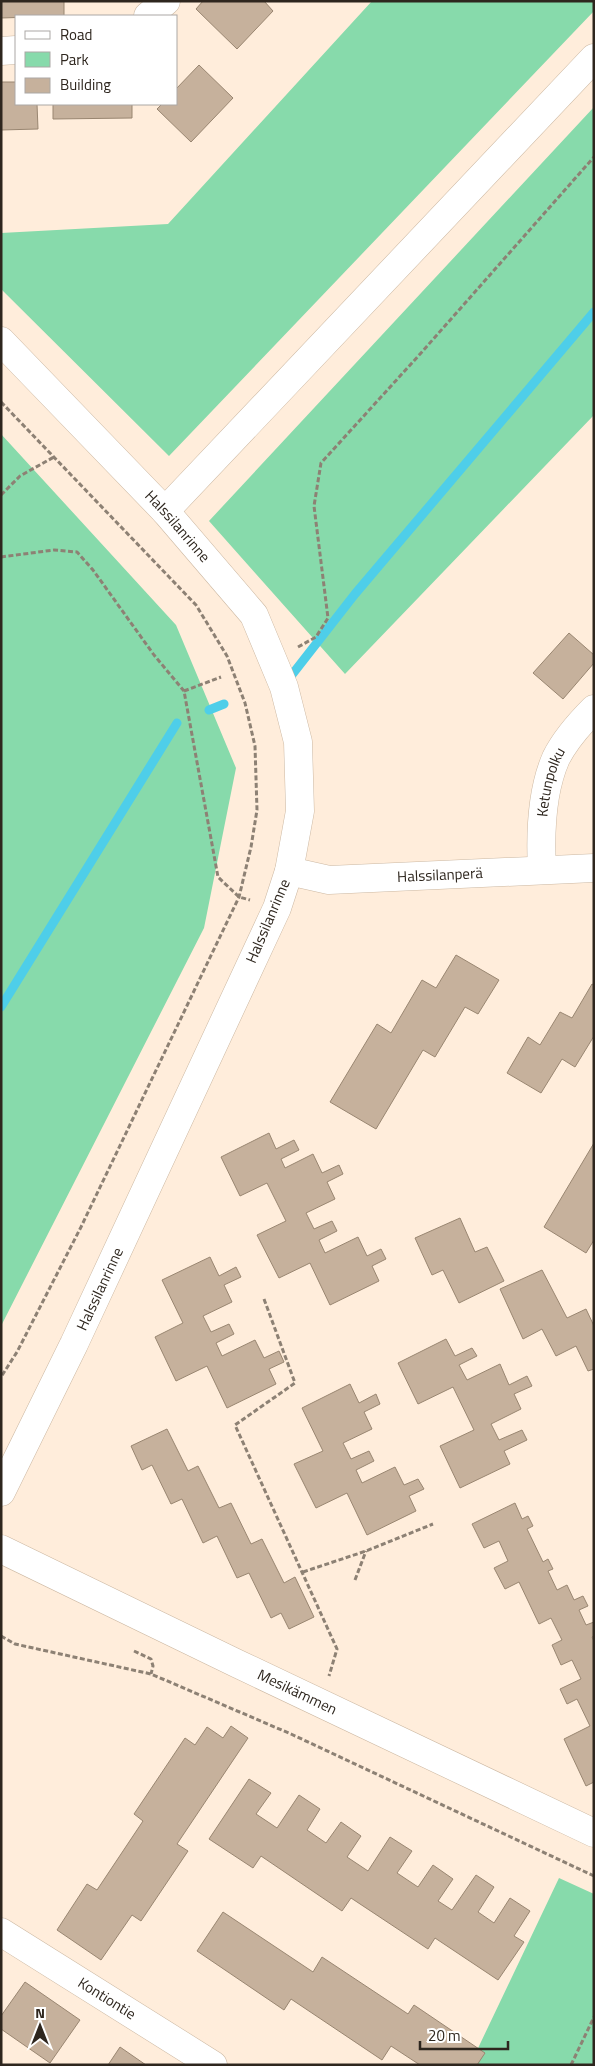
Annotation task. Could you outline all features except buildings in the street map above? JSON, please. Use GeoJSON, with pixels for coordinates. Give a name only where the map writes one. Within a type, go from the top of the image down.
{"type":"FeatureCollection","features":[{"type":"Feature","properties":{"kind":"street"},"geometry":{"type":"LineString","coordinates":[[149,15],[166,1]]}},
{"type":"Feature","properties":{"kind":"street"},"geometry":{"type":"LineString","coordinates":[[1,51],[15,50]]}},
{"type":"Feature","properties":{"kind":"street"},"geometry":{"type":"LineString","coordinates":[[165,511],[594,58]]}},
{"type":"Feature","properties":{"kind":"street","name":"Halssilanrinne"},"geometry":{"type":"LineString","coordinates":[[1,341],[165,511],[254,615],[284,687],[298,742],[300,810],[289,871],[276,908],[79,1335],[1,1492]]}},
{"type":"Feature","properties":{"kind":"street","name":"Ketunpolku"},"geometry":{"type":"LineString","coordinates":[[542,870],[540,832],[556,758],[577,726],[594,709]]}},
{"type":"Feature","properties":{"kind":"street","name":"Halssilanperä"},"geometry":{"type":"LineString","coordinates":[[289,871],[330,880],[594,868]]}},
{"type":"Feature","properties":{"kind":"street","name":"Mesikämmen"},"geometry":{"type":"LineString","coordinates":[[1,1549],[594,1833]]}},
{"type":"Feature","properties":{"kind":"street","name":"Kontiontie"},"geometry":{"type":"LineString","coordinates":[[1,1932],[213,2065]]}},
{"type":"Feature","properties":{"kind":"path"},"geometry":{"type":"LineString","coordinates":[[296,649],[316,637],[328,618],[314,506],[320,463],[421,353],[594,157]]}},
{"type":"Feature","properties":{"kind":"path"},"geometry":{"type":"LineString","coordinates":[[1,402],[196,605],[227,656],[245,703],[255,746],[257,810],[252,847],[239,897],[81,1227],[17,1352],[1,1377]]}},
{"type":"Feature","properties":{"kind":"path"},"geometry":{"type":"LineString","coordinates":[[1,495],[20,476],[54,456]]}},
{"type":"Feature","properties":{"kind":"path"},"geometry":{"type":"LineString","coordinates":[[1,557],[54,550],[77,552],[93,570],[154,654],[184,691],[218,877],[239,897]]}},
{"type":"Feature","properties":{"kind":"path"},"geometry":{"type":"LineString","coordinates":[[184,691],[221,677]]}},
{"type":"Feature","properties":{"kind":"path"},"geometry":{"type":"LineString","coordinates":[[264,1299],[295,1383],[235,1425],[337,1649],[320,1702]]}},
{"type":"Feature","properties":{"kind":"path"},"geometry":{"type":"LineString","coordinates":[[302,1572],[366,1551],[433,1524]]}},
{"type":"Feature","properties":{"kind":"path"},"geometry":{"type":"LineString","coordinates":[[354,1580],[366,1551]]}},
{"type":"Feature","properties":{"kind":"path"},"geometry":{"type":"LineString","coordinates":[[1,1636],[14,1644],[151,1674],[291,1734],[594,1876]]}},
{"type":"Feature","properties":{"kind":"path"},"geometry":{"type":"LineString","coordinates":[[134,1651],[151,1660],[153,1666],[151,1674]]}},
{"type":"Feature","properties":{"kind":"path"},"geometry":{"type":"LineString","coordinates":[[571,2065],[594,2017]]}},
{"type":"Feature","properties":{"kind":"green space"},"geometry":{"type":"Polygon","coordinates":[[[372,1],[594,1],[594,11],[169,456],[1,289],[1,233],[168,224],[372,1]]]}},
{"type":"Feature","properties":{"kind":"green space"},"geometry":{"type":"Polygon","coordinates":[[[594,107],[594,415],[345,674],[209,521],[594,107]]]}},
{"type":"Feature","properties":{"kind":"green space"},"geometry":{"type":"Polygon","coordinates":[[[1,434],[176,625],[236,768],[204,928],[1,1326],[1,434]]]}},
{"type":"Feature","properties":{"kind":"green space"},"geometry":{"type":"Polygon","coordinates":[[[559,1878],[594,1894],[594,2065],[470,2065],[559,1878]]]}},
{"type":"Feature","properties":{"kind":"waterway"},"geometry":{"type":"LineString","coordinates":[[291,676],[355,594],[594,312]]}},
{"type":"Feature","properties":{"kind":"waterway"},"geometry":{"type":"LineString","coordinates":[[209,710],[224,704]]}},
{"type":"Feature","properties":{"kind":"waterway"},"geometry":{"type":"LineString","coordinates":[[1,1007],[177,723]]}}]}
